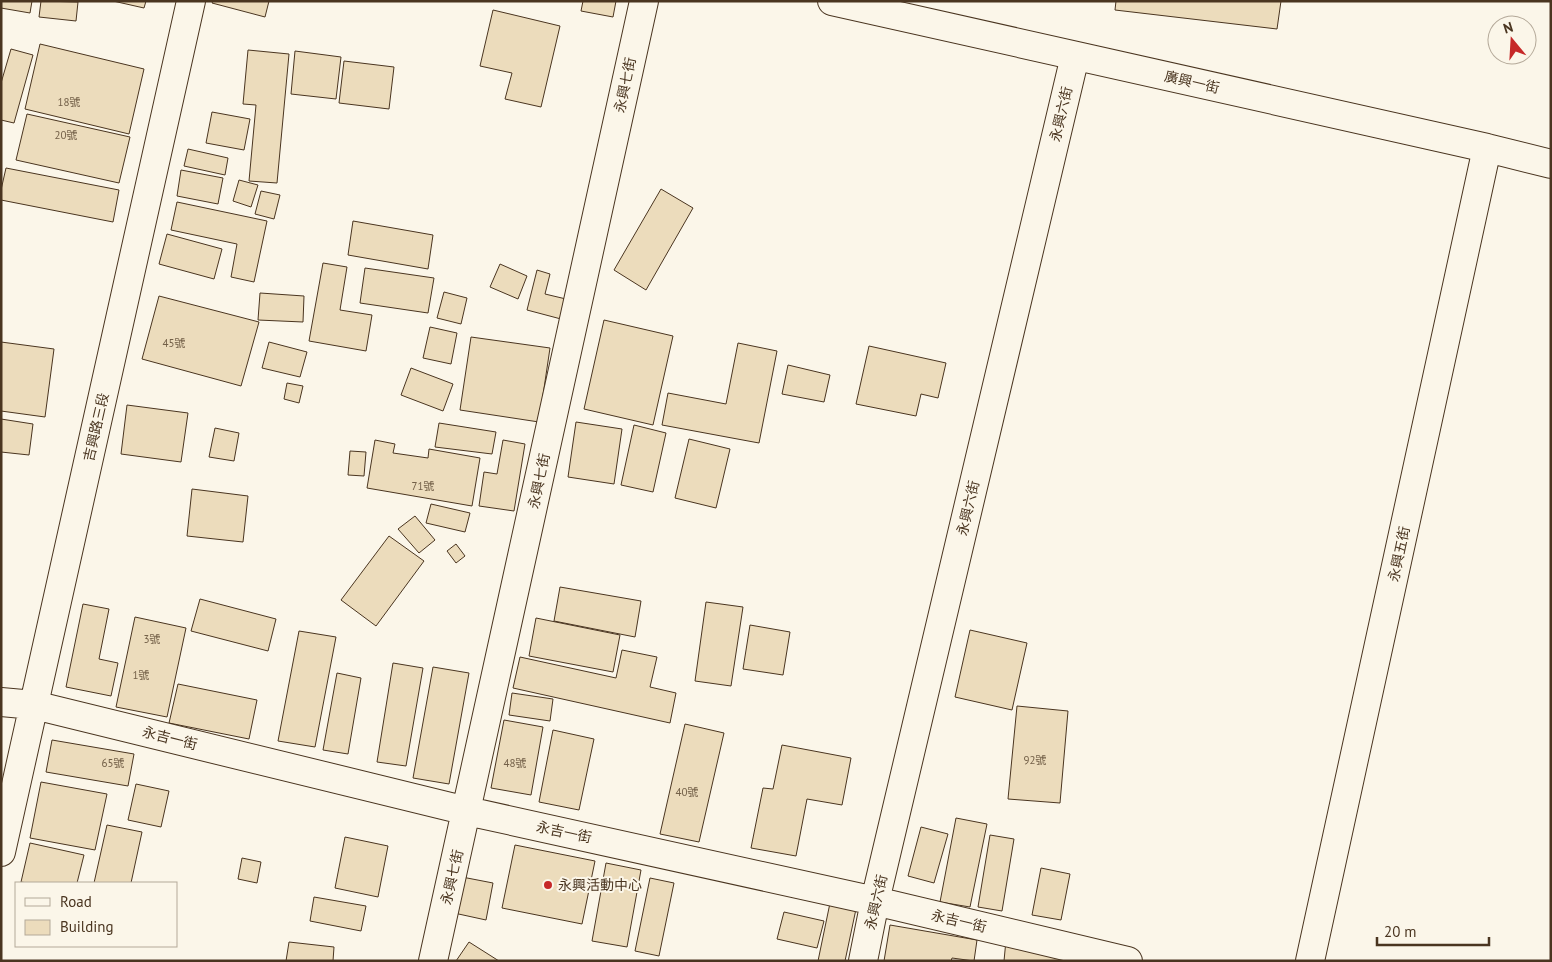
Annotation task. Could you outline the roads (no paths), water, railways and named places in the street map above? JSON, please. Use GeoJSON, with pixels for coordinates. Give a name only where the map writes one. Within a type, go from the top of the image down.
{"type":"FeatureCollection","features":[{"type":"Feature","properties":{"kind":"street","name":"吉興路三段"},"geometry":{"type":"LineString","coordinates":[[1,852],[191,1]]}},
{"type":"Feature","properties":{"kind":"street","name":"永興七街"},"geometry":{"type":"LineString","coordinates":[[433,961],[644,1]]}},
{"type":"Feature","properties":{"kind":"street","name":"廣興一街"},"geometry":{"type":"LineString","coordinates":[[832,1],[1551,164]]}},
{"type":"Feature","properties":{"kind":"street","name":"永興六街"},"geometry":{"type":"LineString","coordinates":[[863,961],[1075,56]]}},
{"type":"Feature","properties":{"kind":"street","name":"永興五街"},"geometry":{"type":"LineString","coordinates":[[1310,961],[1487,148]]}},
{"type":"Feature","properties":{"kind":"street","name":"永吉一街"},"geometry":{"type":"LineString","coordinates":[[1,702],[34,705],[467,811],[876,901],[1128,961]]}},
{"type":"Feature","properties":{"kind":"place","name":"永興活動中心"},"geometry":{"type":"Point","coordinates":[548,885]}}]}
